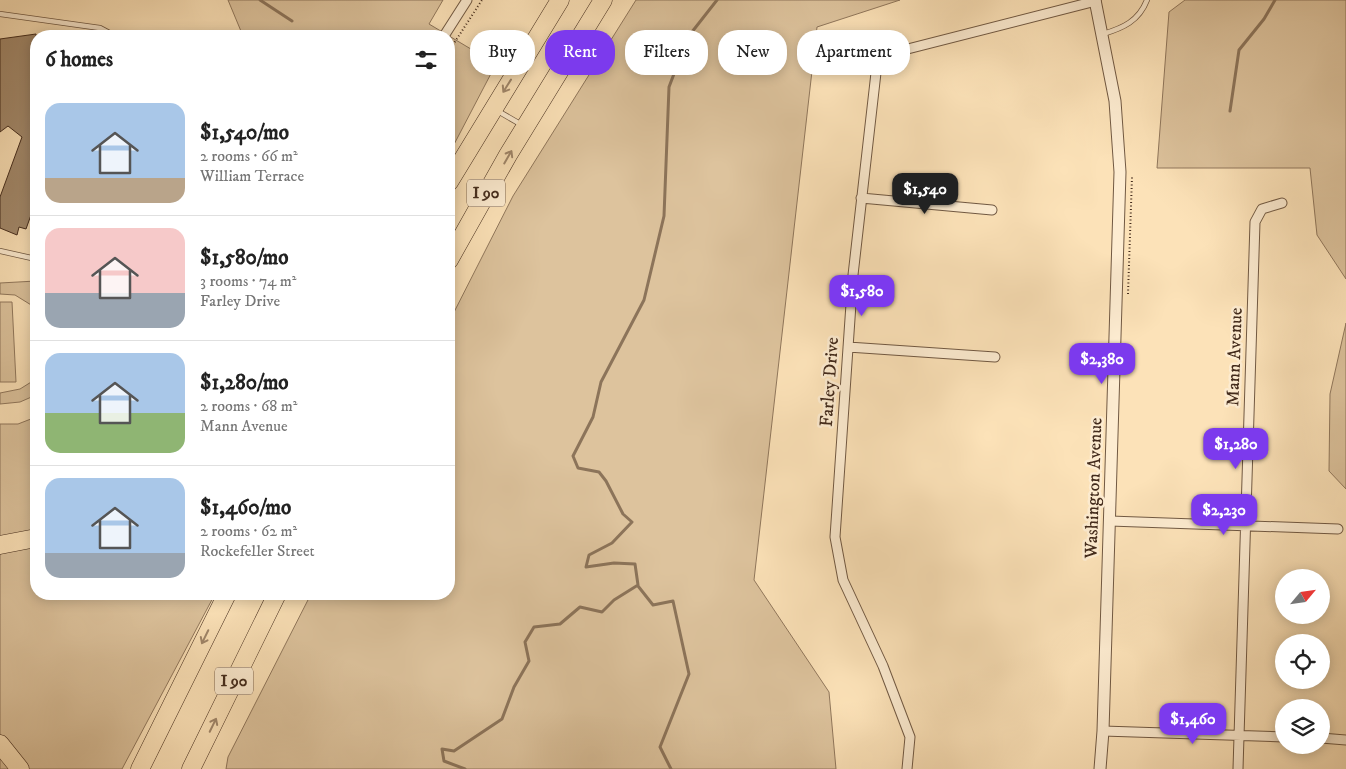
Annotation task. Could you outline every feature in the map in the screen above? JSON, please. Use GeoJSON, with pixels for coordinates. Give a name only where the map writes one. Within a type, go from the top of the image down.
{"type":"FeatureCollection","features":[{"type":"Feature","properties":{"kind":"highway","name":"I 90"},"geometry":{"type":"LineString","coordinates":[[455,172],[560,0]]}},
{"type":"Feature","properties":{"kind":"highway","name":"I 90"},"geometry":{"type":"LineString","coordinates":[[455,250],[525,127],[603,0]]}},
{"type":"Feature","properties":{"kind":"highway"},"geometry":{"type":"LineString","coordinates":[[0,545],[30,539]]}},
{"type":"Feature","properties":{"kind":"highway","name":"I 90"},"geometry":{"type":"LineString","coordinates":[[140,769],[224,600]]}},
{"type":"Feature","properties":{"kind":"highway","name":"I 90"},"geometry":{"type":"LineString","coordinates":[[191,769],[274,600]]}},
{"type":"Feature","properties":{"kind":"highway"},"geometry":{"type":"LineString","coordinates":[[0,744],[20,769]]}},
{"type":"Feature","properties":{"kind":"street"},"geometry":{"type":"LineString","coordinates":[[448,30],[467,0]]}},
{"type":"Feature","properties":{"kind":"street","name":"Washington Avenue"},"geometry":{"type":"LineString","coordinates":[[1096,0],[1115,101],[1120,172],[1103,731],[1100,769]]}},
{"type":"Feature","properties":{"kind":"street","name":"Farley Drive"},"geometry":{"type":"LineString","coordinates":[[907,769],[910,737],[883,666],[843,580],[835,537],[848,347],[861,198],[877,64],[881,58],[888,54],[1096,0]]}},
{"type":"Feature","properties":{"kind":"street"},"geometry":{"type":"LineString","coordinates":[[861,198],[992,210]]}},
{"type":"Feature","properties":{"kind":"street","name":"Mann Avenue"},"geometry":{"type":"LineString","coordinates":[[1238,769],[1255,222],[1262,209],[1282,203]]}},
{"type":"Feature","properties":{"kind":"street"},"geometry":{"type":"LineString","coordinates":[[848,347],[995,356]]}},
{"type":"Feature","properties":{"kind":"street"},"geometry":{"type":"LineString","coordinates":[[1110,521],[1338,529]]}},
{"type":"Feature","properties":{"kind":"street"},"geometry":{"type":"LineString","coordinates":[[1103,731],[1275,736]]}},
{"type":"Feature","properties":{"kind":"street"},"geometry":{"type":"LineString","coordinates":[[1330,739],[1346,740]]}},
{"type":"Feature","properties":{"kind":"lane"},"geometry":{"type":"LineString","coordinates":[[1103,34],[1122,29],[1136,19],[1146,0]]}},
{"type":"Feature","properties":{"kind":"lane"},"geometry":{"type":"LineString","coordinates":[[0,14],[104,30]]}},
{"type":"Feature","properties":{"kind":"lane"},"geometry":{"type":"LineString","coordinates":[[493,108],[525,127]]}},
{"type":"Feature","properties":{"kind":"lane"},"geometry":{"type":"LineString","coordinates":[[0,251],[30,258]]}},
{"type":"Feature","properties":{"kind":"path"},"geometry":{"type":"LineString","coordinates":[[455,42],[482,0]]}},
{"type":"Feature","properties":{"kind":"shaded area"},"geometry":{"type":"Polygon","coordinates":[[[228,0],[443,0],[429,24],[439,30],[240,30],[228,0]]]}},
{"type":"Feature","properties":{"kind":"shaded area"},"geometry":{"type":"Polygon","coordinates":[[[636,0],[900,0],[817,27],[817,30],[797,30],[797,75],[812,75],[754,580],[829,692],[836,769],[226,769],[228,757],[308,600],[455,600],[455,310],[513,196],[589,75],[615,75],[615,33],[636,0]]]}},
{"type":"Feature","properties":{"kind":"shaded area"},"geometry":{"type":"Polygon","coordinates":[[[1185,0],[1346,0],[1346,279],[1317,235],[1310,168],[1157,168],[1169,12],[1185,0]]]}},
{"type":"Feature","properties":{"kind":"shaded area"},"geometry":{"type":"Polygon","coordinates":[[[455,40],[470,48],[470,75],[490,75],[455,143],[455,40]]]}},
{"type":"Feature","properties":{"kind":"shaded area"},"geometry":{"type":"Polygon","coordinates":[[[30,281],[30,304],[15,295],[0,294],[0,283],[30,281]]]}},
{"type":"Feature","properties":{"kind":"shaded area"},"geometry":{"type":"Polygon","coordinates":[[[0,302],[12,302],[16,382],[0,382],[0,302]]]}},
{"type":"Feature","properties":{"kind":"shaded area"},"geometry":{"type":"Polygon","coordinates":[[[1346,323],[1346,489],[1329,471],[1330,394],[1346,323]]]}},
{"type":"Feature","properties":{"kind":"shaded area"},"geometry":{"type":"Polygon","coordinates":[[[30,383],[30,398],[20,402],[0,404],[0,393],[20,389],[30,383]]]}},
{"type":"Feature","properties":{"kind":"shaded area"},"geometry":{"type":"Polygon","coordinates":[[[30,419],[30,600],[212,600],[122,769],[0,769],[0,424],[18,424],[30,419]]]}},
{"type":"Feature","properties":{"kind":"building"},"geometry":{"type":"Polygon","coordinates":[[[30,35],[30,218],[26,229],[19,227],[17,235],[0,228],[0,197],[22,137],[8,126],[0,132],[0,39],[30,35]]]}},
{"type":"Feature","properties":{"kind":"waterway"},"geometry":{"type":"LineString","coordinates":[[260,0],[292,21]]}},
{"type":"Feature","properties":{"kind":"waterway"},"geometry":{"type":"LineString","coordinates":[[465,769],[444,761],[442,749],[454,751],[502,719],[514,687],[529,661],[525,642],[534,627],[560,624],[580,607],[602,612],[614,600],[638,585],[635,564],[614,563],[586,567],[589,555],[612,543],[632,522],[623,514],[606,481],[599,472],[578,468],[573,456],[593,417],[601,382],[644,300],[664,216],[669,87],[688,37],[717,0]]}},
{"type":"Feature","properties":{"kind":"waterway"},"geometry":{"type":"LineString","coordinates":[[1230,111],[1239,50],[1264,19],[1275,0]]}},
{"type":"Feature","properties":{"kind":"waterway"},"geometry":{"type":"LineString","coordinates":[[638,586],[653,605],[673,601],[689,674],[660,747],[671,769]]}}]}
